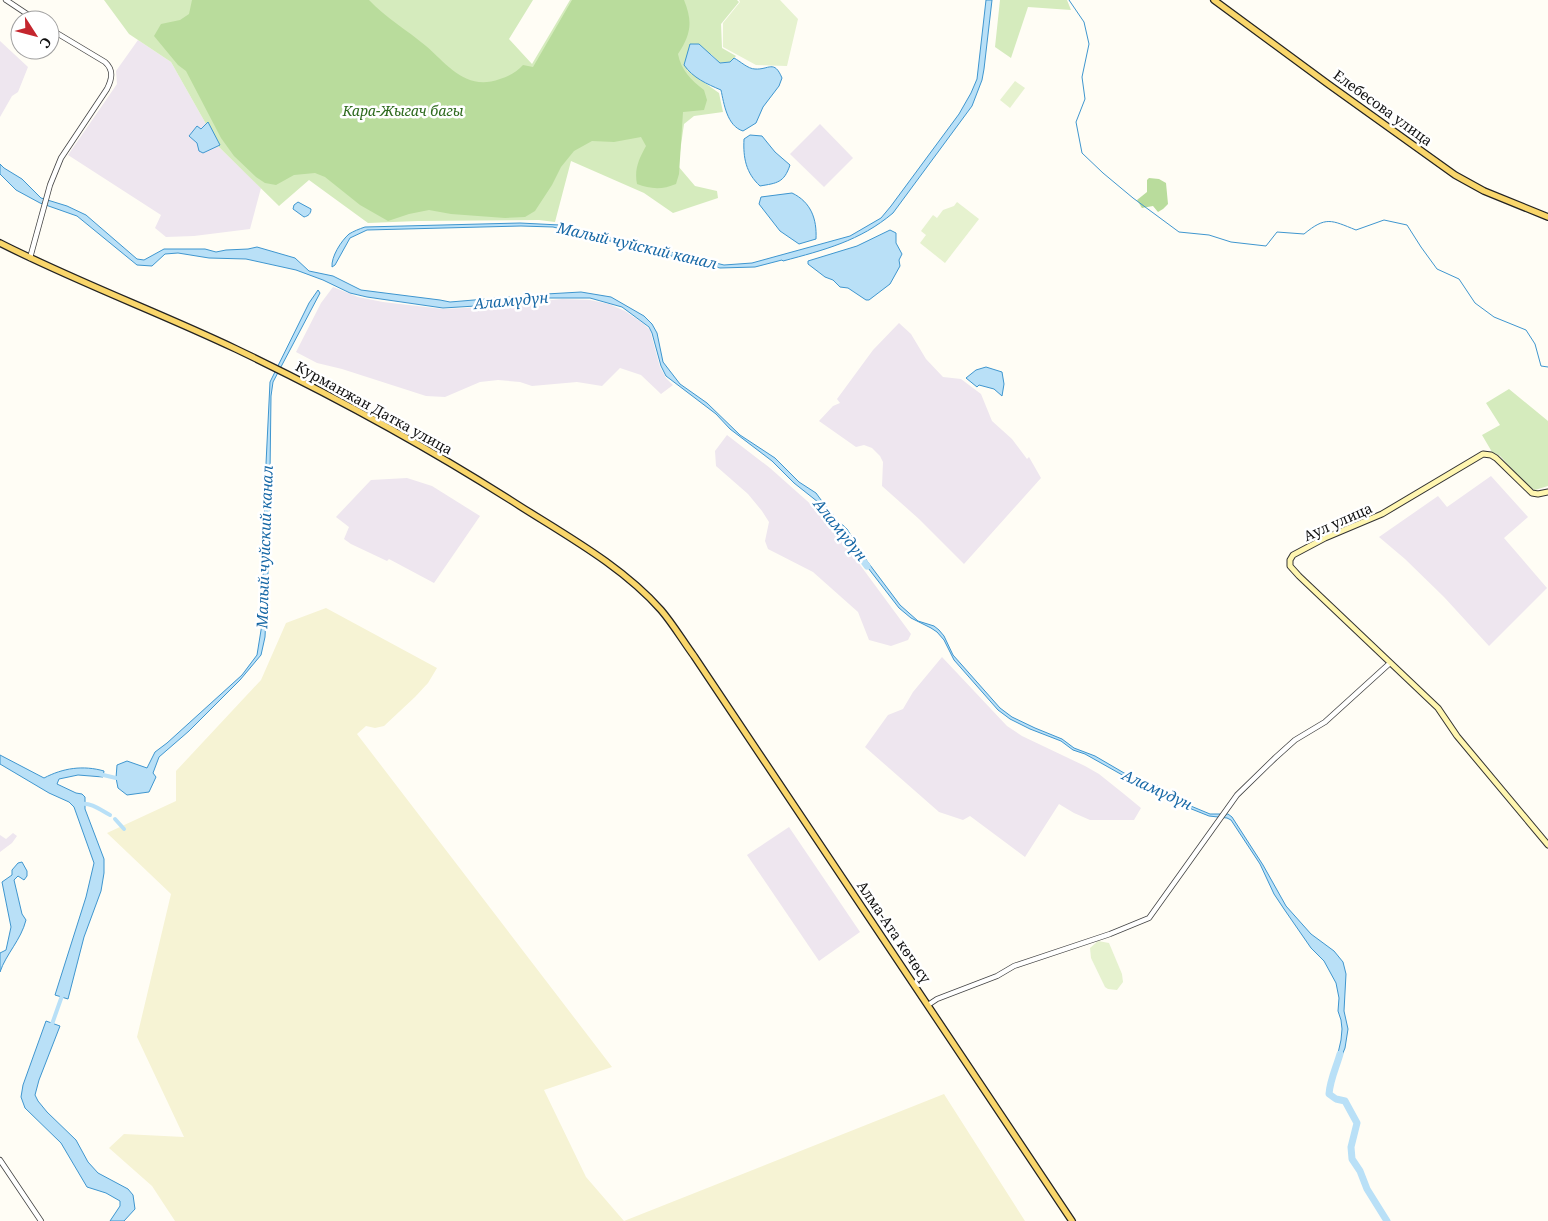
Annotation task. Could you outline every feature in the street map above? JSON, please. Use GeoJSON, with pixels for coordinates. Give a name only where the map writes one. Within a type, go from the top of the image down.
{"type":"FeatureCollection","features":[{"type":"Feature","properties":{"kind":"main road","name":"Елебесова улица"},"geometry":{"type":"LineString","coordinates":[[1214,0],[1455,175],[1484,191],[1548,217]]}},
{"type":"Feature","properties":{"kind":"main road","name":"Курманжан Датка улица"},"geometry":{"type":"LineString","coordinates":[[0,244],[274,367],[422,447],[502,495],[625,577],[661,611],[694,656]]}},
{"type":"Feature","properties":{"kind":"main road","name":"Аул улица"},"geometry":{"type":"LineString","coordinates":[[1548,492],[1532,493],[1496,458],[1483,454],[1382,514],[1325,538],[1293,555],[1289,562],[1291,568],[1438,708],[1457,736],[1548,845]]}},
{"type":"Feature","properties":{"kind":"main road","name":"Алма-Ата көчөсү"},"geometry":{"type":"LineString","coordinates":[[694,656],[1072,1221]]}},
{"type":"Feature","properties":{"kind":"street"},"geometry":{"type":"LineString","coordinates":[[6,0],[21,10]]}},
{"type":"Feature","properties":{"kind":"street"},"geometry":{"type":"LineString","coordinates":[[30,258],[49,190],[61,158],[107,89],[112,74],[110,67],[105,62],[60,35]]}},
{"type":"Feature","properties":{"kind":"street"},"geometry":{"type":"LineString","coordinates":[[928,1005],[997,976],[1014,966],[1110,934],[1149,918],[1229,806],[1265,767],[1296,740],[1325,722],[1390,663]]}},
{"type":"Feature","properties":{"kind":"street"},"geometry":{"type":"LineString","coordinates":[[0,1160],[41,1221]]}},
{"type":"Feature","properties":{"kind":"shaded area"},"geometry":{"type":"Polygon","coordinates":[[[138,40],[171,62],[219,147],[261,188],[250,229],[194,236],[166,237],[155,228],[161,215],[68,155],[117,84],[116,71],[138,40]]]}},
{"type":"Feature","properties":{"kind":"shaded area"},"geometry":{"type":"Polygon","coordinates":[[[0,41],[10,50],[10,60],[20,60],[28,67],[18,92],[12,96],[0,117],[0,41]]]}},
{"type":"Feature","properties":{"kind":"shaded area"},"geometry":{"type":"Polygon","coordinates":[[[820,124],[853,158],[824,187],[790,154],[820,124]]]}},
{"type":"Feature","properties":{"kind":"shaded area"},"geometry":{"type":"Polygon","coordinates":[[[333,287],[358,297],[383,302],[443,309],[487,307],[562,299],[590,300],[609,304],[625,311],[650,330],[660,367],[666,378],[673,385],[661,394],[641,375],[620,368],[602,386],[577,382],[532,386],[520,382],[498,380],[480,382],[445,397],[426,396],[342,369],[317,363],[296,352],[321,303],[333,287]]]}},
{"type":"Feature","properties":{"kind":"shaded area"},"geometry":{"type":"Polygon","coordinates":[[[899,323],[911,334],[926,359],[943,377],[961,379],[981,394],[992,421],[1012,439],[1027,459],[1029,457],[1041,478],[964,564],[919,519],[882,486],[883,462],[872,448],[864,445],[856,447],[819,421],[833,406],[840,403],[837,399],[873,350],[899,323]]]}},
{"type":"Feature","properties":{"kind":"shaded area"},"geometry":{"type":"Polygon","coordinates":[[[727,435],[770,468],[824,516],[911,634],[908,640],[891,646],[869,640],[858,612],[813,572],[768,549],[765,541],[769,522],[748,494],[716,466],[715,451],[727,435]]]}},
{"type":"Feature","properties":{"kind":"shaded area"},"geometry":{"type":"Polygon","coordinates":[[[1491,476],[1528,517],[1504,538],[1547,588],[1489,646],[1444,597],[1379,537],[1438,496],[1447,507],[1491,476]]]}},
{"type":"Feature","properties":{"kind":"shaded area"},"geometry":{"type":"Polygon","coordinates":[[[407,478],[432,486],[480,516],[434,583],[389,559],[387,561],[351,544],[344,539],[349,527],[336,517],[371,480],[407,478]]]}},
{"type":"Feature","properties":{"kind":"shaded area"},"geometry":{"type":"Polygon","coordinates":[[[326,608],[437,668],[428,683],[384,726],[375,728],[366,726],[357,734],[612,1067],[544,1090],[586,1177],[624,1221],[175,1221],[152,1186],[109,1148],[124,1134],[184,1137],[137,1037],[171,894],[107,833],[176,801],[176,771],[261,680],[286,623],[326,608]]]}},
{"type":"Feature","properties":{"kind":"shaded area"},"geometry":{"type":"Polygon","coordinates":[[[942,657],[1007,726],[1022,736],[1099,774],[1141,808],[1134,820],[1090,820],[1059,804],[1025,857],[970,816],[963,820],[939,812],[865,747],[888,715],[903,709],[913,692],[942,657]]]}},
{"type":"Feature","properties":{"kind":"shaded area"},"geometry":{"type":"Polygon","coordinates":[[[789,827],[860,932],[819,961],[747,855],[789,827]]]}},
{"type":"Feature","properties":{"kind":"shaded area"},"geometry":{"type":"Polygon","coordinates":[[[13,833],[17,836],[12,843],[0,852],[0,835],[6,839],[13,833]]]}},
{"type":"Feature","properties":{"kind":"shaded area"},"geometry":{"type":"Polygon","coordinates":[[[944,1094],[1025,1221],[624,1221],[944,1094]]]}},
{"type":"Feature","properties":{"kind":"green space","name":"Кара-Жыгач багы"},"geometry":{"type":"Polygon","coordinates":[[[104,0],[533,0],[509,39],[532,64],[570,0],[737,0],[739,2],[721,24],[722,48],[736,56],[730,62],[720,63],[711,54],[687,70],[719,93],[723,112],[694,116],[684,124],[678,166],[695,186],[717,191],[718,198],[673,213],[644,193],[571,161],[555,222],[539,220],[368,223],[309,180],[279,206],[219,147],[171,62],[129,34],[104,0]]]}},
{"type":"Feature","properties":{"kind":"green space","name":"Кара-Жыгач багы"},"geometry":{"type":"Polygon","coordinates":[[[192,0],[369,0],[382,13],[459,74],[477,82],[488,82],[510,75],[523,65],[533,67],[572,0],[684,0],[689,15],[689,28],[686,40],[678,54],[679,60],[684,70],[704,90],[707,100],[704,110],[683,112],[679,174],[676,184],[656,188],[637,184],[638,164],[646,146],[641,137],[614,142],[592,141],[574,151],[561,167],[535,211],[525,217],[505,218],[451,214],[429,210],[388,221],[360,205],[325,177],[315,173],[294,175],[276,185],[265,183],[234,156],[221,138],[186,71],[178,65],[154,36],[161,24],[180,20],[189,14],[192,0]]]}},
{"type":"Feature","properties":{"kind":"green space"},"geometry":{"type":"Polygon","coordinates":[[[739,0],[780,0],[798,19],[787,66],[756,65],[723,47],[723,23],[740,2],[739,0]]]}},
{"type":"Feature","properties":{"kind":"green space"},"geometry":{"type":"Polygon","coordinates":[[[1000,0],[1067,0],[1071,10],[1028,7],[1011,58],[995,47],[1000,0]]]}},
{"type":"Feature","properties":{"kind":"green space"},"geometry":{"type":"Polygon","coordinates":[[[1015,81],[1025,88],[1010,108],[1000,100],[1015,81]]]}},
{"type":"Feature","properties":{"kind":"green space"},"geometry":{"type":"Polygon","coordinates":[[[1149,178],[1159,179],[1166,183],[1168,204],[1158,212],[1153,206],[1142,208],[1137,200],[1147,192],[1147,180],[1149,178]]]}},
{"type":"Feature","properties":{"kind":"green space"},"geometry":{"type":"Polygon","coordinates":[[[957,202],[979,219],[945,263],[920,243],[926,235],[921,231],[933,215],[937,218],[943,210],[954,206],[957,202]]]}},
{"type":"Feature","properties":{"kind":"green space"},"geometry":{"type":"Polygon","coordinates":[[[1509,389],[1548,421],[1548,486],[1535,490],[1529,487],[1500,456],[1492,452],[1482,435],[1500,425],[1486,403],[1509,389]]]}},
{"type":"Feature","properties":{"kind":"green space"},"geometry":{"type":"Polygon","coordinates":[[[1098,941],[1109,943],[1122,974],[1123,982],[1117,990],[1105,987],[1091,958],[1090,948],[1098,941]]]}},
{"type":"Feature","properties":{"kind":"water","name":"Малый чуйский канал"},"geometry":{"type":"Polygon","coordinates":[[[986,0],[992,0],[984,69],[972,106],[893,213],[855,238],[783,261],[755,267],[720,268],[553,227],[521,226],[367,230],[350,238],[332,267],[337,249],[343,241],[349,234],[365,227],[520,223],[560,225],[724,265],[752,263],[850,236],[881,218],[959,114],[977,79],[986,0]]]}},
{"type":"Feature","properties":{"kind":"water"},"geometry":{"type":"Polygon","coordinates":[[[690,44],[699,44],[720,63],[730,62],[734,58],[752,69],[774,67],[779,72],[782,78],[779,86],[763,107],[756,123],[743,131],[733,124],[727,114],[721,90],[696,77],[684,65],[690,44]]]}},
{"type":"Feature","properties":{"kind":"water"},"geometry":{"type":"Polygon","coordinates":[[[208,122],[220,145],[203,153],[199,151],[197,143],[189,136],[197,126],[201,129],[208,122]]]}},
{"type":"Feature","properties":{"kind":"water"},"geometry":{"type":"Polygon","coordinates":[[[750,135],[762,136],[775,152],[790,165],[782,179],[760,186],[751,176],[746,165],[744,146],[744,139],[750,135]]]}},
{"type":"Feature","properties":{"kind":"water"},"geometry":{"type":"Polygon","coordinates":[[[0,164],[22,179],[41,198],[67,206],[86,215],[137,259],[144,260],[164,249],[205,249],[216,252],[257,247],[295,258],[309,271],[333,276],[361,290],[450,302],[581,292],[611,297],[644,316],[657,333],[663,362],[680,384],[707,403],[740,435],[775,458],[799,482],[816,493],[832,515],[847,529],[867,561],[900,605],[918,621],[934,626],[939,630],[953,655],[1000,708],[1012,717],[1062,739],[1074,748],[1095,756],[1131,777],[1160,787],[1186,804],[1210,814],[1228,814],[1232,817],[1263,865],[1286,906],[1311,934],[1334,951],[1343,962],[1346,974],[1344,1011],[1348,1029],[1345,1048],[1338,1065],[1336,1062],[1342,1029],[1338,1011],[1339,998],[1336,983],[1324,961],[1311,948],[1274,894],[1260,864],[1231,820],[1209,816],[1184,806],[1159,790],[1133,781],[1085,754],[1073,750],[1061,741],[1010,719],[998,710],[954,660],[944,640],[937,632],[911,618],[899,608],[865,564],[853,542],[818,502],[794,483],[772,461],[730,429],[716,414],[666,376],[649,327],[622,307],[590,298],[540,298],[492,305],[443,308],[350,293],[296,270],[246,259],[209,258],[178,253],[165,254],[152,266],[137,265],[77,216],[40,203],[16,190],[0,174],[0,164]]]}},
{"type":"Feature","properties":{"kind":"water"},"geometry":{"type":"Polygon","coordinates":[[[792,193],[804,201],[812,212],[816,239],[799,244],[780,231],[759,204],[761,197],[792,193]]]}},
{"type":"Feature","properties":{"kind":"water"},"geometry":{"type":"Polygon","coordinates":[[[298,202],[311,209],[308,215],[304,217],[293,209],[294,205],[298,202]]]}},
{"type":"Feature","properties":{"kind":"water"},"geometry":{"type":"Polygon","coordinates":[[[890,230],[896,233],[896,243],[902,254],[899,260],[900,266],[890,284],[869,300],[848,288],[840,287],[833,280],[825,277],[808,264],[808,261],[857,246],[890,230]]]}},
{"type":"Feature","properties":{"kind":"water","name":"Малый чуйский канал"},"geometry":{"type":"Polygon","coordinates":[[[318,290],[320,293],[273,382],[271,396],[269,550],[265,637],[261,655],[240,680],[189,731],[159,757],[153,773],[156,777],[149,792],[127,795],[118,788],[116,778],[117,765],[127,761],[147,768],[155,752],[242,675],[257,655],[262,624],[265,484],[270,382],[309,303],[318,290]]]}},
{"type":"Feature","properties":{"kind":"water"},"geometry":{"type":"Polygon","coordinates":[[[986,367],[1002,372],[1004,384],[1002,396],[994,389],[979,385],[977,387],[966,378],[976,370],[986,367]]]}},
{"type":"Feature","properties":{"kind":"water"},"geometry":{"type":"Polygon","coordinates":[[[0,755],[44,778],[58,772],[81,768],[104,771],[103,777],[78,775],[59,779],[57,784],[85,797],[85,809],[104,859],[101,891],[84,937],[68,999],[55,995],[86,897],[94,863],[74,807],[69,802],[49,793],[0,764],[0,755]]]}},
{"type":"Feature","properties":{"kind":"water"},"geometry":{"type":"Polygon","coordinates":[[[22,862],[27,871],[27,876],[24,880],[18,876],[14,880],[22,914],[26,920],[21,934],[0,972],[0,953],[6,950],[11,927],[2,882],[12,875],[12,870],[18,863],[22,862]]]}},
{"type":"Feature","properties":{"kind":"water"},"geometry":{"type":"Polygon","coordinates":[[[46,1021],[60,1026],[35,1095],[47,1112],[76,1140],[88,1162],[98,1173],[128,1189],[133,1195],[135,1209],[124,1221],[110,1221],[120,1206],[120,1201],[106,1193],[87,1187],[61,1143],[25,1108],[21,1097],[23,1085],[46,1021]]]}},
{"type":"Feature","properties":{"kind":"waterway"},"geometry":{"type":"LineString","coordinates":[[1069,0],[1084,22],[1089,44],[1082,77],[1085,99],[1076,122],[1082,153],[1133,198],[1179,232],[1209,235],[1231,242],[1266,246],[1277,232],[1304,234],[1324,222],[1334,222],[1356,230],[1384,220],[1407,225],[1437,269],[1459,279],[1475,303],[1494,317],[1526,330],[1535,344],[1541,366],[1548,367]]}},
{"type":"Feature","properties":{"kind":"waterway","name":"Аламүдүн"},"geometry":{"type":"LineString","coordinates":[[826,510],[867,566]]}},
{"type":"Feature","properties":{"kind":"waterway"},"geometry":{"type":"LineString","coordinates":[[99,774],[116,778]]}},
{"type":"Feature","properties":{"kind":"waterway"},"geometry":{"type":"LineString","coordinates":[[81,804],[92,806],[110,815]]}},
{"type":"Feature","properties":{"kind":"waterway"},"geometry":{"type":"LineString","coordinates":[[115,819],[124,829]]}},
{"type":"Feature","properties":{"kind":"waterway"},"geometry":{"type":"LineString","coordinates":[[51,1027],[63,993]]}},
{"type":"Feature","properties":{"kind":"waterway","name":"Аламүдүн"},"geometry":{"type":"LineString","coordinates":[[1340,1054],[1329,1094],[1336,1099],[1345,1101],[1357,1123],[1351,1147],[1352,1159],[1360,1171],[1367,1189],[1387,1221]]}}]}
